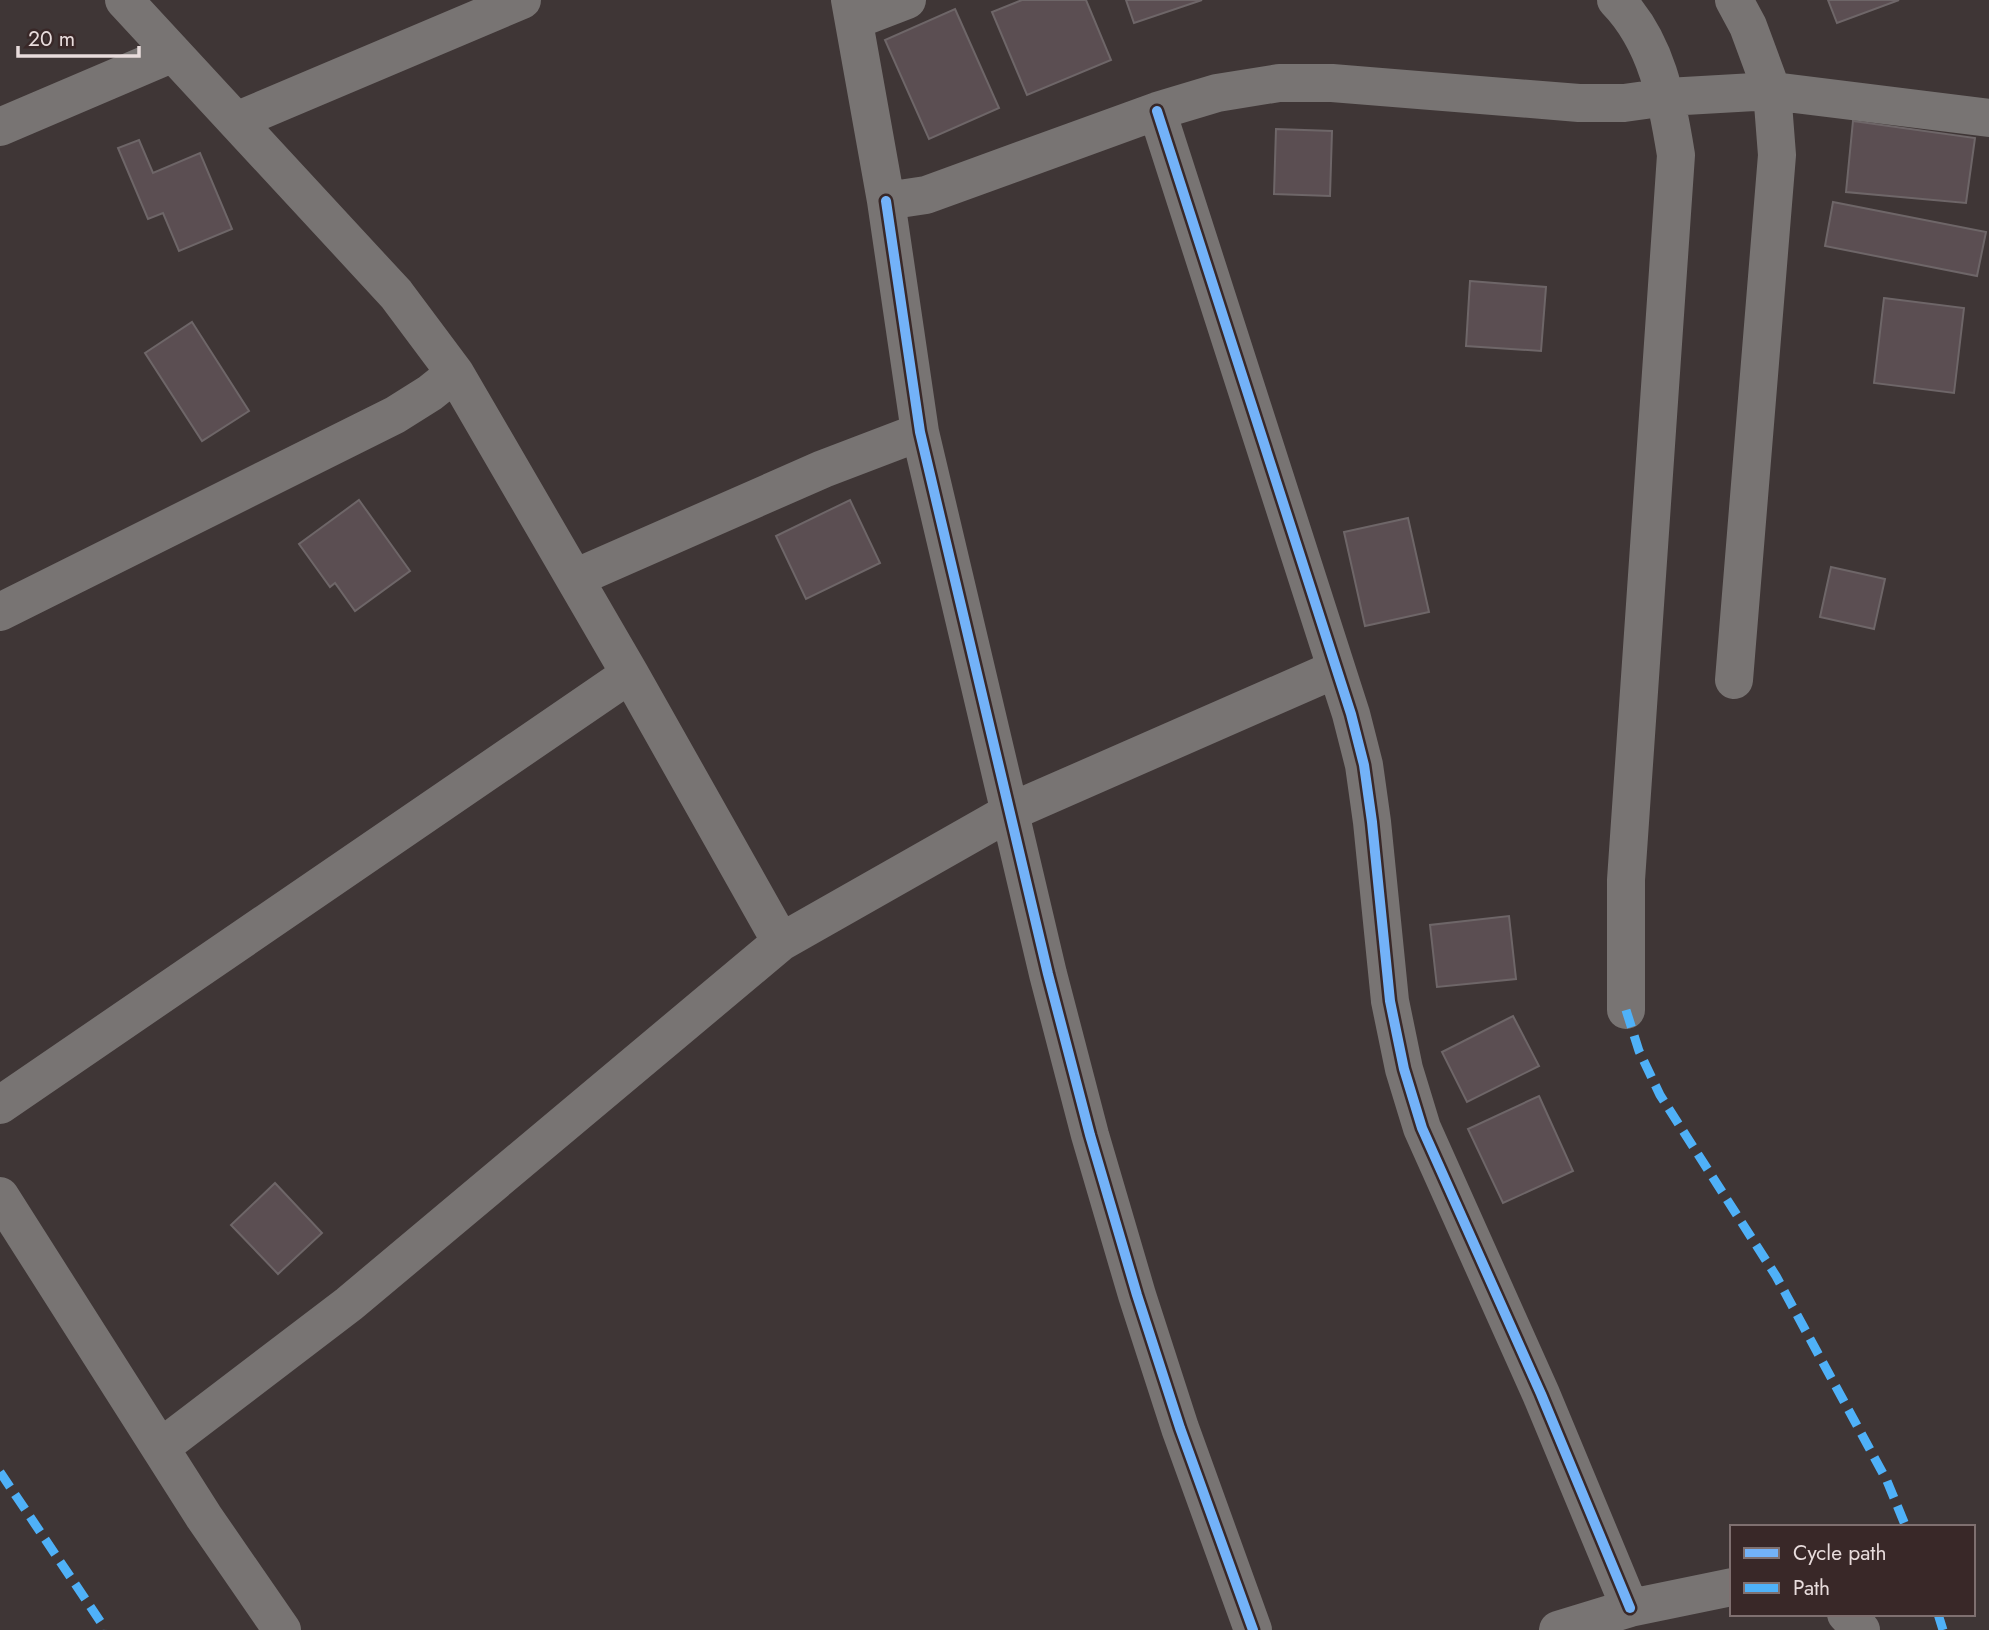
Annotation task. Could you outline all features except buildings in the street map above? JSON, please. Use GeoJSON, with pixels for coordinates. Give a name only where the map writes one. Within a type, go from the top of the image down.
{"type":"FeatureCollection","features":[{"type":"Feature","properties":{"kind":"street"},"geometry":{"type":"LineString","coordinates":[[124,0],[171,54],[396,294],[454,373],[630,674],[781,942]]}},
{"type":"Feature","properties":{"kind":"street"},"geometry":{"type":"LineString","coordinates":[[236,121],[522,0]]}},
{"type":"Feature","properties":{"kind":"street"},"geometry":{"type":"LineString","coordinates":[[907,0],[852,10],[886,201],[920,432],[1051,987],[1090,1135],[1180,1428],[1253,1630]]}},
{"type":"Feature","properties":{"kind":"street"},"geometry":{"type":"LineString","coordinates":[[1615,0],[1624,9],[1652,54],[1667,97],[1676,155],[1626,880],[1626,1010]]}},
{"type":"Feature","properties":{"kind":"street"},"geometry":{"type":"LineString","coordinates":[[1734,0],[1752,37],[1772,91],[1777,155],[1734,680]]}},
{"type":"Feature","properties":{"kind":"street"},"geometry":{"type":"LineString","coordinates":[[0,127],[171,54]]}},
{"type":"Feature","properties":{"kind":"street"},"geometry":{"type":"LineString","coordinates":[[886,201],[926,195],[1157,111],[1217,93],[1279,83],[1332,83],[1579,103],[1624,103],[1667,97],[1772,91],[1989,118]]}},
{"type":"Feature","properties":{"kind":"street"},"geometry":{"type":"LineString","coordinates":[[1157,111],[1351,714],[1364,765],[1372,822],[1390,1002],[1404,1069],[1422,1128],[1541,1394],[1630,1608]]}},
{"type":"Feature","properties":{"kind":"street"},"geometry":{"type":"LineString","coordinates":[[0,612],[395,415],[430,393],[454,373]]}},
{"type":"Feature","properties":{"kind":"street"},"geometry":{"type":"LineString","coordinates":[[575,579],[823,469],[920,432]]}},
{"type":"Feature","properties":{"kind":"street"},"geometry":{"type":"LineString","coordinates":[[159,1448],[349,1304],[781,942],[1010,811],[1336,669]]}},
{"type":"Feature","properties":{"kind":"street"},"geometry":{"type":"LineString","coordinates":[[0,1105],[630,674]]}},
{"type":"Feature","properties":{"kind":"street"},"geometry":{"type":"LineString","coordinates":[[0,1196],[159,1448],[282,1630]]}},
{"type":"Feature","properties":{"kind":"street"},"geometry":{"type":"LineString","coordinates":[[1558,1630],[1630,1608],[1730,1587]]}},
{"type":"Feature","properties":{"kind":"street"},"geometry":{"type":"LineString","coordinates":[[1848,1616],[1861,1630]]}},
{"type":"Feature","properties":{"kind":"marked path"},"geometry":{"type":"LineString","coordinates":[[1626,1010],[1639,1051],[1660,1095],[1776,1276],[1887,1481],[1905,1525]]}},
{"type":"Feature","properties":{"kind":"marked path"},"geometry":{"type":"LineString","coordinates":[[0,1472],[102,1624],[103,1630]]}},
{"type":"Feature","properties":{"kind":"marked path"},"geometry":{"type":"LineString","coordinates":[[1939,1616],[1943,1630]]}},
{"type":"Feature","properties":{"kind":"cycle path"},"geometry":{"type":"LineString","coordinates":[[1157,111],[1351,714],[1364,765],[1372,822],[1390,1001],[1404,1069],[1422,1128],[1541,1394],[1630,1608]]}},
{"type":"Feature","properties":{"kind":"cycle path"},"geometry":{"type":"LineString","coordinates":[[886,201],[920,432],[1048,974],[1090,1135],[1137,1295],[1180,1428],[1253,1630]]}}]}
